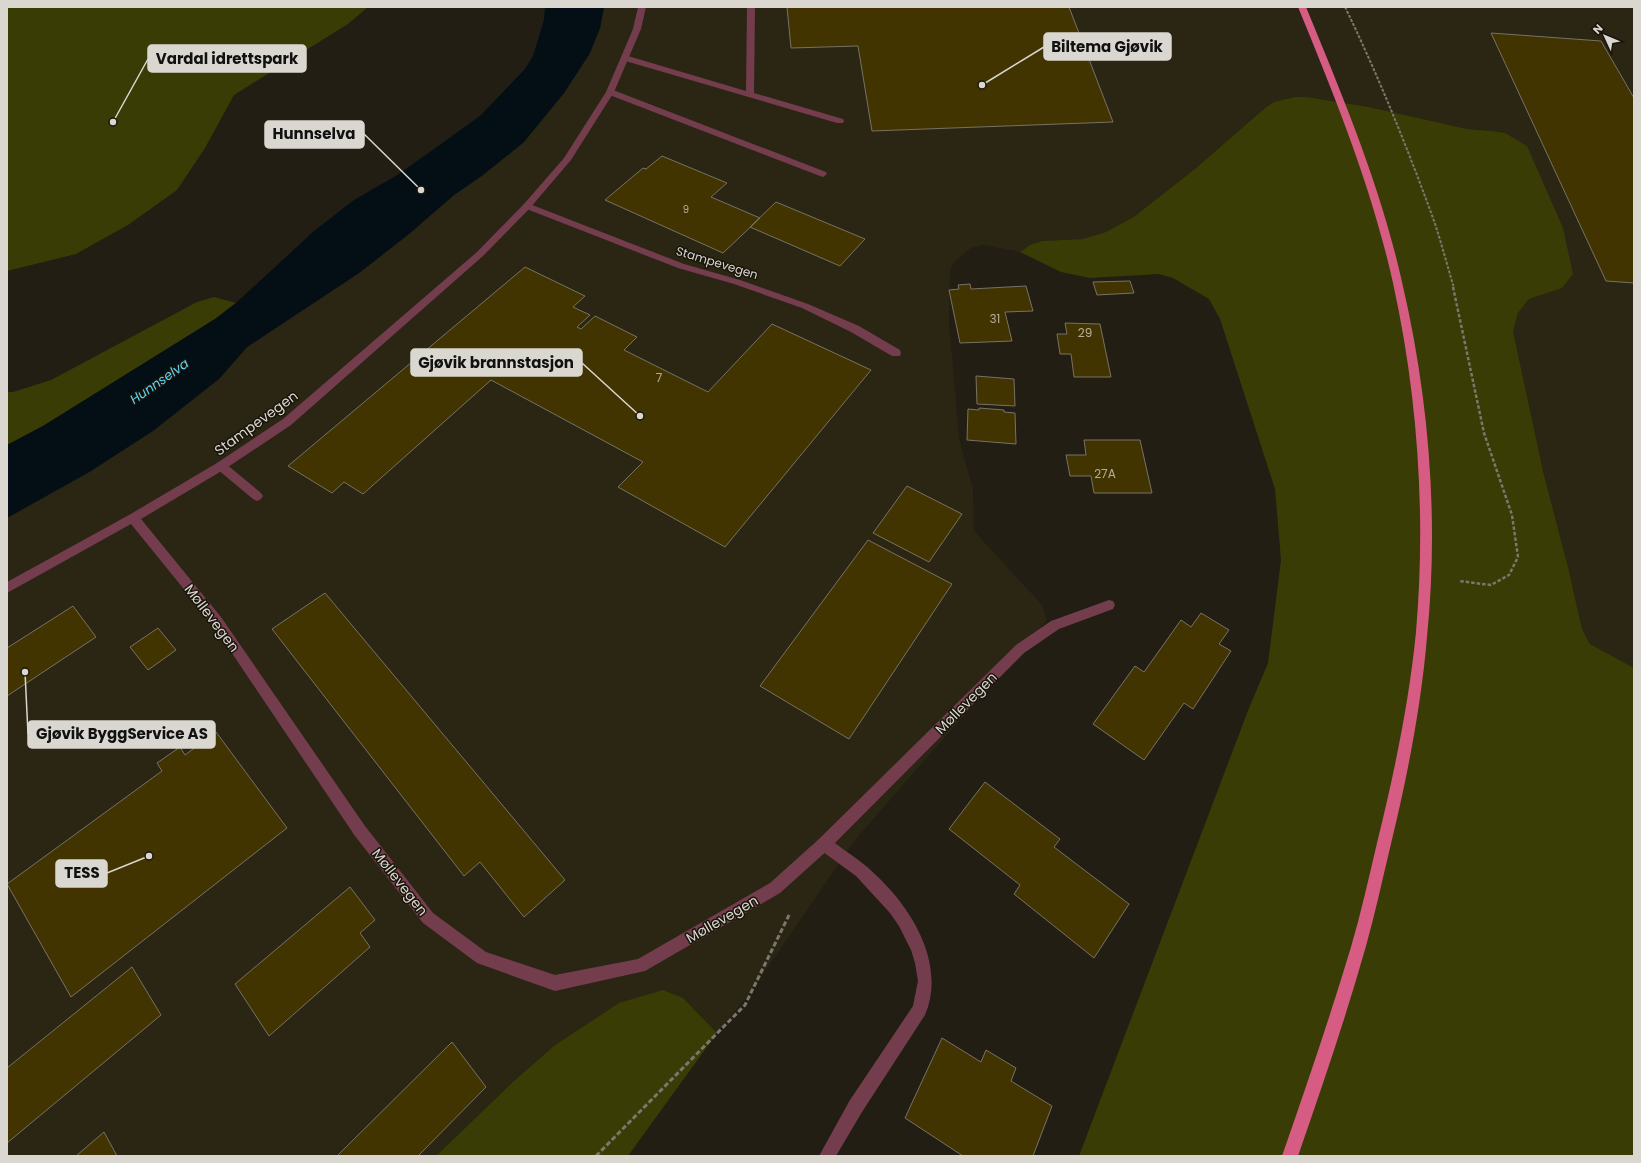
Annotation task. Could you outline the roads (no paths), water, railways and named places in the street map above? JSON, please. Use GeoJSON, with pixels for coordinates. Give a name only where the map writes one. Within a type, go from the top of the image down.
{"type":"FeatureCollection","features":[{"type":"Feature","properties":{"kind":"highway"},"geometry":{"type":"LineString","coordinates":[[1290,1156],[1322,1067],[1356,955],[1397,791],[1414,693],[1424,605],[1426,538],[1426,500],[1420,422],[1407,328],[1397,278],[1386,236],[1361,155],[1302,7]]}},
{"type":"Feature","properties":{"kind":"street","name":"Stampevegen"},"geometry":{"type":"LineString","coordinates":[[7,588],[133,518],[221,466],[293,416],[480,254],[527,206],[567,160],[610,92],[638,29],[642,7]]}},
{"type":"Feature","properties":{"kind":"street"},"geometry":{"type":"LineString","coordinates":[[750,7],[750,95]]}},
{"type":"Feature","properties":{"kind":"street"},"geometry":{"type":"LineString","coordinates":[[625,58],[840,121]]}},
{"type":"Feature","properties":{"kind":"street"},"geometry":{"type":"LineString","coordinates":[[610,92],[823,174]]}},
{"type":"Feature","properties":{"kind":"street","name":"Stampevegen"},"geometry":{"type":"LineString","coordinates":[[527,206],[681,266],[737,282],[805,306],[855,329],[896,353]]}},
{"type":"Feature","properties":{"kind":"street"},"geometry":{"type":"LineString","coordinates":[[221,466],[258,496]]}},
{"type":"Feature","properties":{"kind":"street","name":"Møllevegen"},"geometry":{"type":"LineString","coordinates":[[133,518],[217,621],[360,831],[428,918],[482,958],[554,983],[640,966],[775,888],[824,844],[1020,649],[1055,625],[1109,605]]}},
{"type":"Feature","properties":{"kind":"street"},"geometry":{"type":"LineString","coordinates":[[824,844],[865,874],[898,910],[916,942],[926,977],[925,994],[920,1010],[856,1106],[827,1156]]}},
{"type":"Feature","properties":{"kind":"water"},"geometry":{"type":"Polygon","coordinates":[[[545,7],[604,7],[600,28],[590,53],[564,93],[524,142],[483,175],[454,195],[409,234],[359,273],[247,347],[219,379],[153,431],[91,471],[7,518],[7,445],[43,426],[215,319],[236,303],[314,231],[354,200],[399,174],[480,116],[525,69],[533,56],[544,20],[545,7]]]}},
{"type":"Feature","properties":{"kind":"place","name":"Biltema Gjøvik"},"geometry":{"type":"Point","coordinates":[982,85]}},
{"type":"Feature","properties":{"kind":"place","name":"Vardal idrettspark"},"geometry":{"type":"Point","coordinates":[113,122]}},
{"type":"Feature","properties":{"kind":"place","name":"Hunnselva"},"geometry":{"type":"Point","coordinates":[421,190]}},
{"type":"Feature","properties":{"kind":"place","name":"Gjøvik brannstasjon"},"geometry":{"type":"Point","coordinates":[640,416]}},
{"type":"Feature","properties":{"kind":"place","name":"Gjøvik ByggService AS"},"geometry":{"type":"Point","coordinates":[25,672]}},
{"type":"Feature","properties":{"kind":"place","name":"TESS"},"geometry":{"type":"Point","coordinates":[149,856]}}]}
